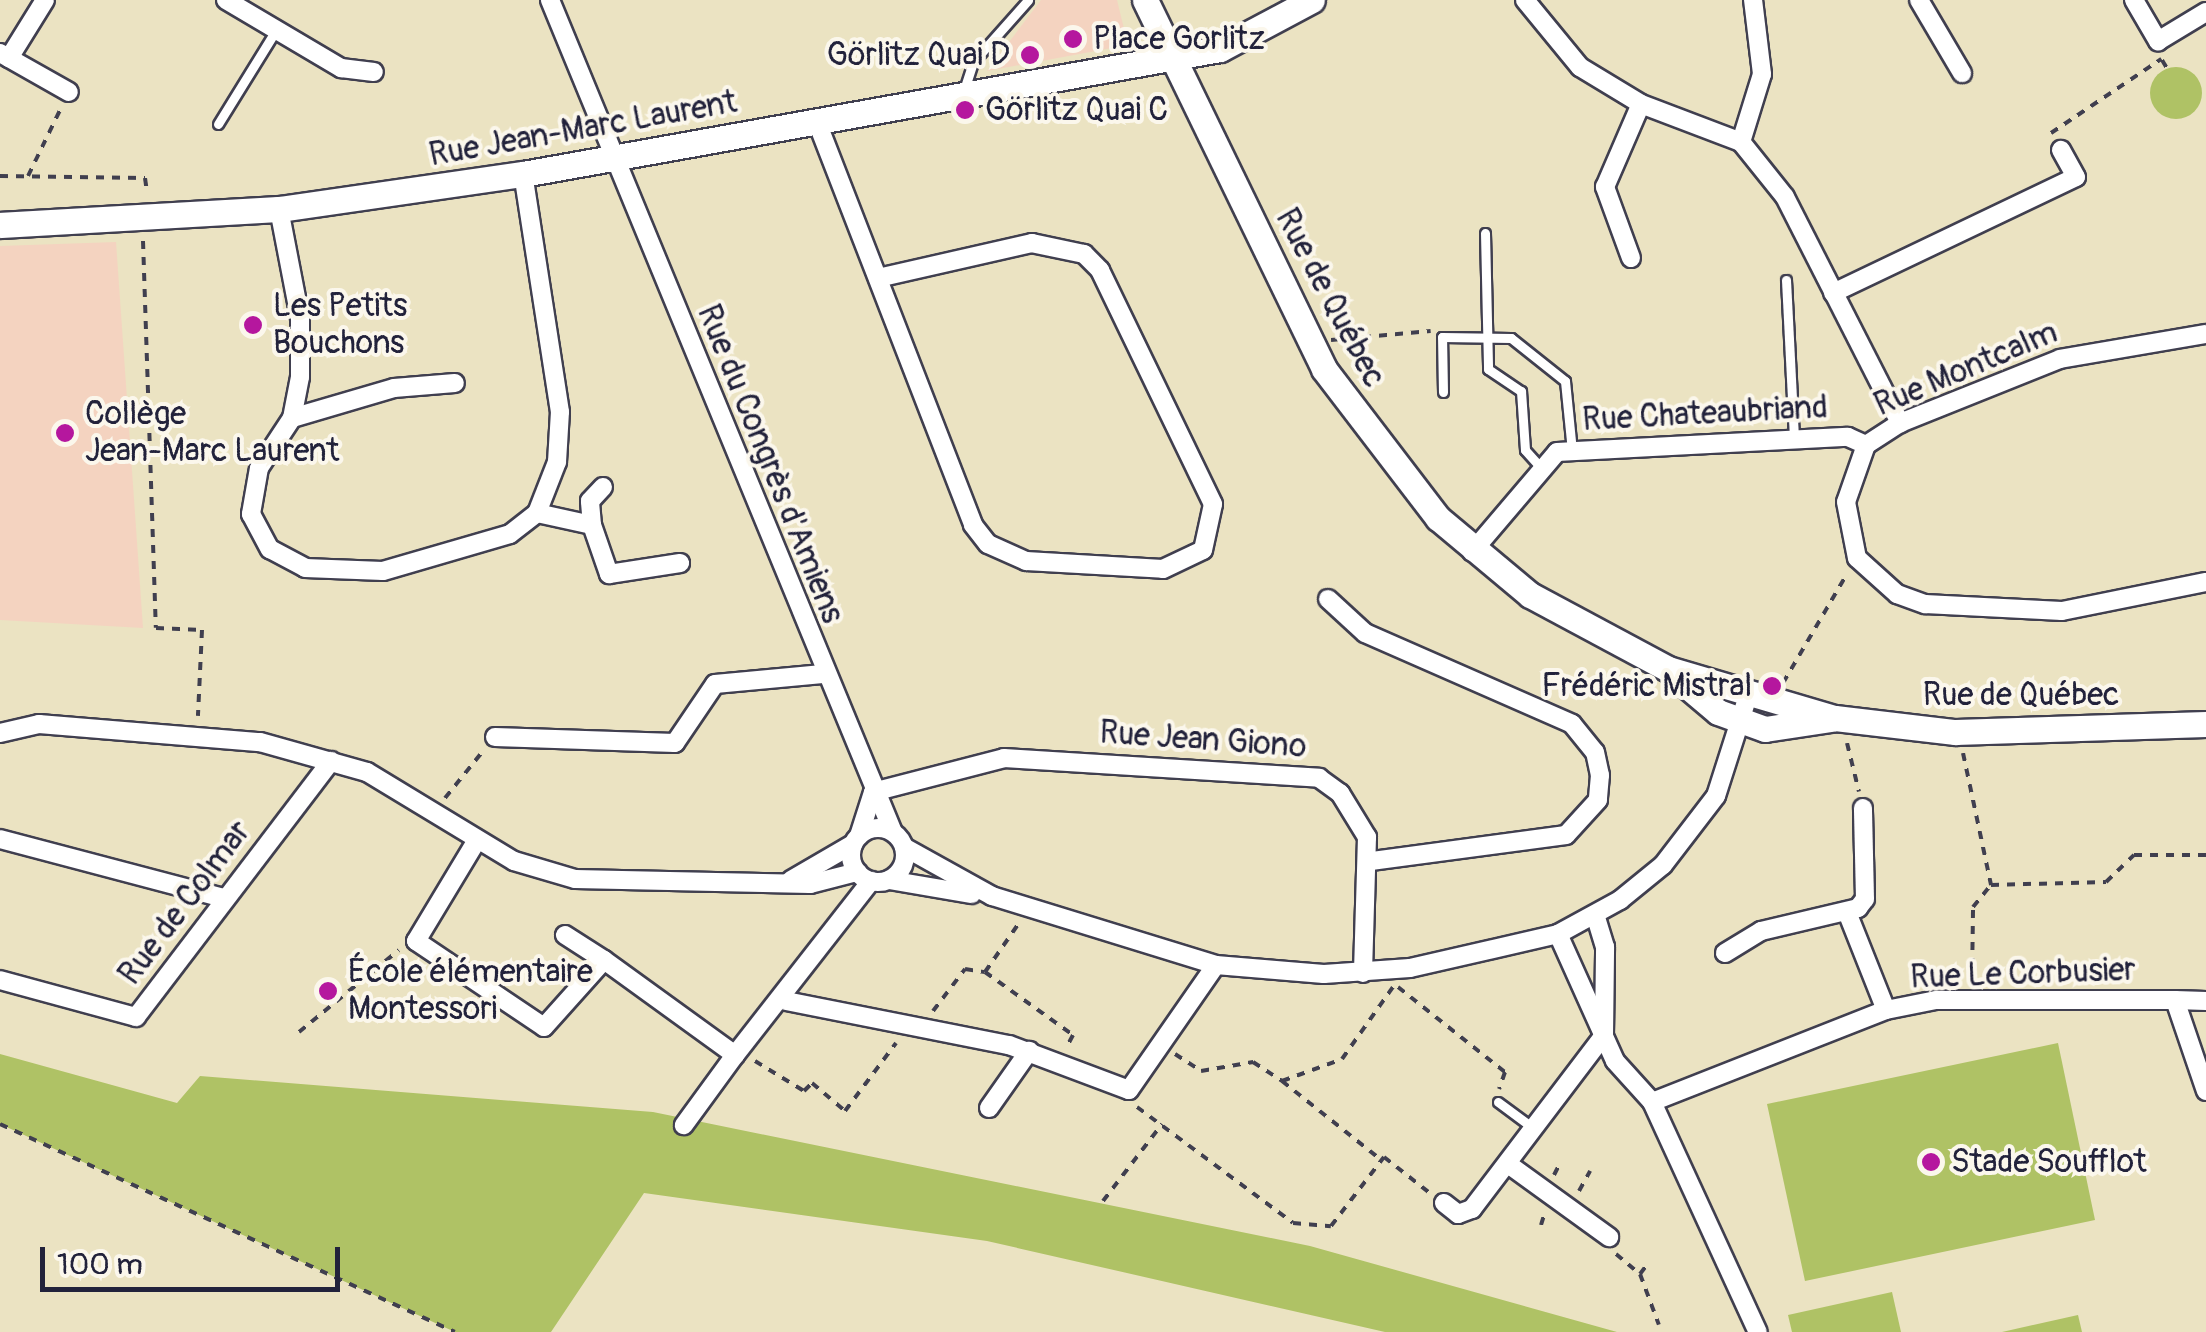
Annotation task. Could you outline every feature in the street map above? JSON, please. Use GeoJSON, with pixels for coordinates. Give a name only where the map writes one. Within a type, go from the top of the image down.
{"type":"FeatureCollection","features":[{"type":"Feature","properties":{"kind":"street"},"geometry":{"type":"LineString","coordinates":[[45,0],[4,55],[69,92]]}},
{"type":"Feature","properties":{"kind":"street"},"geometry":{"type":"LineString","coordinates":[[226,0],[341,68],[374,72]]}},
{"type":"Feature","properties":{"kind":"street","name":"Rue du Congrès d'Amiens"},"geometry":{"type":"LineString","coordinates":[[550,0],[823,674],[899,840]]}},
{"type":"Feature","properties":{"kind":"street","name":"Rue de Québec"},"geometry":{"type":"LineString","coordinates":[[1145,0],[1313,347],[1382,454],[1472,552],[1589,632],[1668,669],[1748,696],[1839,718],[1955,732],[2206,724]]}},
{"type":"Feature","properties":{"kind":"street","name":"Rue Jean-Marc Laurent"},"geometry":{"type":"LineString","coordinates":[[0,225],[279,210],[523,174],[1220,49],[1312,0]]}},
{"type":"Feature","properties":{"kind":"street"},"geometry":{"type":"LineString","coordinates":[[1525,0],[1580,67],[1641,104],[1741,142],[1785,197],[1900,423]]}},
{"type":"Feature","properties":{"kind":"street"},"geometry":{"type":"LineString","coordinates":[[1741,142],[1762,74],[1753,0]]}},
{"type":"Feature","properties":{"kind":"street"},"geometry":{"type":"LineString","coordinates":[[2134,0],[2158,41],[2206,12]]}},
{"type":"Feature","properties":{"kind":"street"},"geometry":{"type":"LineString","coordinates":[[1922,1],[1962,73]]}},
{"type":"Feature","properties":{"kind":"street"},"geometry":{"type":"LineString","coordinates":[[1631,258],[1605,187],[1641,104]]}},
{"type":"Feature","properties":{"kind":"street"},"geometry":{"type":"LineString","coordinates":[[817,122],[878,278],[988,544],[1026,561],[1163,569],[1202,550],[1213,504],[1100,270],[1084,254],[1032,243],[878,278]]}},
{"type":"Feature","properties":{"kind":"street"},"geometry":{"type":"LineString","coordinates":[[1833,293],[2076,177],[2061,150]]}},
{"type":"Feature","properties":{"kind":"street"},"geometry":{"type":"LineString","coordinates":[[279,210],[300,318],[292,418],[259,468],[251,514],[270,548],[305,568],[429,563],[482,547],[537,513],[556,462],[560,412],[523,174]]}},
{"type":"Feature","properties":{"kind":"street","name":"Rue Montcalm"},"geometry":{"type":"LineString","coordinates":[[1857,558],[1846,502],[1866,445],[1900,423],[2060,359],[2206,334]]}},
{"type":"Feature","properties":{"kind":"street"},"geometry":{"type":"LineString","coordinates":[[292,418],[394,388],[455,382]]}},
{"type":"Feature","properties":{"kind":"street","name":"Rue Chateaubriand"},"geometry":{"type":"LineString","coordinates":[[1472,552],[1557,452],[1794,440],[1866,445]]}},
{"type":"Feature","properties":{"kind":"street"},"geometry":{"type":"LineString","coordinates":[[603,488],[590,501],[592,525],[609,574],[680,562]]}},
{"type":"Feature","properties":{"kind":"street"},"geometry":{"type":"LineString","coordinates":[[537,513],[592,525]]}},
{"type":"Feature","properties":{"kind":"street"},"geometry":{"type":"LineString","coordinates":[[1857,558],[1897,594],[1961,609],[2100,607],[2206,582]]}},
{"type":"Feature","properties":{"kind":"street"},"geometry":{"type":"LineString","coordinates":[[1328,598],[1365,633],[1572,724],[1596,752],[1600,774],[1598,800],[1566,834],[1370,862]]}},
{"type":"Feature","properties":{"kind":"street","name":"Rue de Québec"},"geometry":{"type":"LineString","coordinates":[[1668,669],[1744,723],[1788,730],[1839,718]]}},
{"type":"Feature","properties":{"kind":"street"},"geometry":{"type":"LineString","coordinates":[[495,737],[675,743],[715,684],[823,674]]}},
{"type":"Feature","properties":{"kind":"street"},"geometry":{"type":"LineString","coordinates":[[0,733],[39,724],[197,737],[331,761],[436,810],[477,840],[546,872],[614,885],[872,878],[992,896],[1216,965],[1363,973],[1410,968],[1558,934],[1596,918],[1694,828],[1744,723],[1748,696]]}},
{"type":"Feature","properties":{"kind":"street","name":"Rue Jean Giono"},"geometry":{"type":"LineString","coordinates":[[874,792],[1004,758],[1293,770],[1340,793],[1370,862],[1363,973]]}},
{"type":"Feature","properties":{"kind":"street","name":"Rue de Colmar"},"geometry":{"type":"LineString","coordinates":[[0,980],[136,1017],[331,761]]}},
{"type":"Feature","properties":{"kind":"street"},"geometry":{"type":"LineString","coordinates":[[872,878],[856,839],[874,792]]}},
{"type":"Feature","properties":{"kind":"street"},"geometry":{"type":"LineString","coordinates":[[1725,953],[1761,931],[1847,912],[1865,900],[1862,808]]}},
{"type":"Feature","properties":{"kind":"street"},"geometry":{"type":"LineString","coordinates":[[791,880],[856,839],[899,840],[992,896]]}},
{"type":"Feature","properties":{"kind":"street"},"geometry":{"type":"LineString","coordinates":[[0,840],[224,898]]}},
{"type":"Feature","properties":{"kind":"street"},"geometry":{"type":"LineString","coordinates":[[477,840],[416,941],[544,1026],[604,960]]}},
{"type":"Feature","properties":{"kind":"street"},"geometry":{"type":"LineString","coordinates":[[684,1125],[786,1000],[899,840]]}},
{"type":"Feature","properties":{"kind":"street"},"geometry":{"type":"LineString","coordinates":[[1847,912],[1886,1010]]}},
{"type":"Feature","properties":{"kind":"street"},"geometry":{"type":"LineString","coordinates":[[1444,1203],[1466,1213],[1508,1164],[1604,1035],[1605,947],[1596,918]]}},
{"type":"Feature","properties":{"kind":"street"},"geometry":{"type":"LineString","coordinates":[[1558,934],[1604,1035],[1652,1102],[1758,1332]]}},
{"type":"Feature","properties":{"kind":"street"},"geometry":{"type":"LineString","coordinates":[[565,935],[739,1053]]}},
{"type":"Feature","properties":{"kind":"street"},"geometry":{"type":"LineString","coordinates":[[786,1000],[1029,1051],[1129,1090],[1216,965]]}},
{"type":"Feature","properties":{"kind":"street","name":"Rue Le Corbusier"},"geometry":{"type":"LineString","coordinates":[[1652,1102],[1886,1010],[1972,999],[2206,1001]]}},
{"type":"Feature","properties":{"kind":"street","name":"Rue Le Corbusier"},"geometry":{"type":"LineString","coordinates":[[2174,1000],[2206,1091]]}},
{"type":"Feature","properties":{"kind":"street"},"geometry":{"type":"LineString","coordinates":[[989,1108],[1029,1051]]}},
{"type":"Feature","properties":{"kind":"street"},"geometry":{"type":"LineString","coordinates":[[1508,1164],[1610,1237]]}},
{"type":"Feature","properties":{"kind":"lane"},"geometry":{"type":"LineString","coordinates":[[963,96],[973,62],[1028,0]]}},
{"type":"Feature","properties":{"kind":"lane"},"geometry":{"type":"LineString","coordinates":[[218,124],[276,30]]}},
{"type":"Feature","properties":{"kind":"lane"},"geometry":{"type":"LineString","coordinates":[[1485,233],[1488,369],[1522,391],[1525,450],[1543,470]]}},
{"type":"Feature","properties":{"kind":"lane"},"geometry":{"type":"LineString","coordinates":[[1786,280],[1794,440]]}},
{"type":"Feature","properties":{"kind":"lane"},"geometry":{"type":"LineString","coordinates":[[1443,392],[1442,337],[1511,338],[1565,381],[1572,451]]}},
{"type":"Feature","properties":{"kind":"lane"},"geometry":{"type":"LineString","coordinates":[[1498,1102],[1533,1128]]}},
{"type":"Feature","properties":{"kind":"path"},"geometry":{"type":"LineString","coordinates":[[2158,41],[2168,70]]}},
{"type":"Feature","properties":{"kind":"path"},"geometry":{"type":"LineString","coordinates":[[2061,150],[2050,132],[2162,60]]}},
{"type":"Feature","properties":{"kind":"path"},"geometry":{"type":"LineString","coordinates":[[28,176],[69,92]]}},
{"type":"Feature","properties":{"kind":"path"},"geometry":{"type":"LineString","coordinates":[[0,176],[145,178],[151,219],[142,247],[156,628],[202,630],[197,737]]}},
{"type":"Feature","properties":{"kind":"path"},"geometry":{"type":"LineString","coordinates":[[1313,347],[1364,331],[1442,337]]}},
{"type":"Feature","properties":{"kind":"path"},"geometry":{"type":"LineString","coordinates":[[1775,703],[1857,558]]}},
{"type":"Feature","properties":{"kind":"path"},"geometry":{"type":"LineString","coordinates":[[1839,718],[1862,808]]}},
{"type":"Feature","properties":{"kind":"path"},"geometry":{"type":"LineString","coordinates":[[1955,732],[1991,885]]}},
{"type":"Feature","properties":{"kind":"path"},"geometry":{"type":"LineString","coordinates":[[436,810],[495,737]]}},
{"type":"Feature","properties":{"kind":"path"},"geometry":{"type":"LineString","coordinates":[[1972,999],[1973,907],[1991,885],[2106,882],[2134,855],[2206,854]]}},
{"type":"Feature","properties":{"kind":"path"},"geometry":{"type":"LineString","coordinates":[[985,972],[1030,906]]}},
{"type":"Feature","properties":{"kind":"path"},"geometry":{"type":"LineString","coordinates":[[299,1032],[359,974],[416,941]]}},
{"type":"Feature","properties":{"kind":"path"},"geometry":{"type":"LineString","coordinates":[[1282,1082],[1342,1059],[1395,984],[1411,980],[1410,968]]}},
{"type":"Feature","properties":{"kind":"path"},"geometry":{"type":"LineString","coordinates":[[739,1053],[846,1111],[965,969],[985,972],[1073,1035],[1059,1060]]}},
{"type":"Feature","properties":{"kind":"path"},"geometry":{"type":"LineString","coordinates":[[1395,984],[1505,1072],[1498,1102]]}},
{"type":"Feature","properties":{"kind":"path"},"geometry":{"type":"LineString","coordinates":[[1163,1046],[1201,1070],[1252,1062],[1380,1160],[1444,1203]]}},
{"type":"Feature","properties":{"kind":"path"},"geometry":{"type":"LineString","coordinates":[[1129,1090],[1124,1098],[1293,1223],[1331,1226],[1380,1160]]}},
{"type":"Feature","properties":{"kind":"path"},"geometry":{"type":"LineString","coordinates":[[0,1124],[455,1332]]}},
{"type":"Feature","properties":{"kind":"path"},"geometry":{"type":"LineString","coordinates":[[1103,1201],[1162,1124]]}},
{"type":"Feature","properties":{"kind":"path"},"geometry":{"type":"LineString","coordinates":[[1568,1207],[1590,1171]]}},
{"type":"Feature","properties":{"kind":"path"},"geometry":{"type":"LineString","coordinates":[[1610,1237],[1610,1250],[1640,1274],[1659,1326]]}},
{"type":"Feature","properties":{"kind":"path"},"geometry":{"type":"LineString","coordinates":[[1640,1274],[1646,1266]]}},
{"type":"Feature","properties":{"kind":"shaded area","name":"Place Gorlitz"},"geometry":{"type":"Polygon","coordinates":[[[1041,0],[1117,0],[1128,45],[987,71],[1041,0]]]}},
{"type":"Feature","properties":{"kind":"shaded area","name":"Collège Jean-Marc Laurent"},"geometry":{"type":"Polygon","coordinates":[[[116,242],[143,628],[0,620],[0,246],[116,242]]]}},
{"type":"Feature","properties":{"kind":"green space"},"geometry":{"type":"Polygon","coordinates":[[[2176,67],[2195,74],[2202,93],[2195,112],[2176,119],[2157,112],[2150,93],[2157,74],[2176,67]]]}},
{"type":"Feature","properties":{"kind":"green space","name":"Stade Soufflot"},"geometry":{"type":"Polygon","coordinates":[[[2058,1043],[2095,1220],[1805,1281],[1767,1104],[2058,1043]]]}},
{"type":"Feature","properties":{"kind":"green space"},"geometry":{"type":"Polygon","coordinates":[[[0,1054],[177,1103],[200,1076],[653,1112],[1310,1246],[1617,1332],[1385,1332],[987,1241],[644,1193],[551,1332],[455,1332],[0,1124],[0,1054]]]}},
{"type":"Feature","properties":{"kind":"green space"},"geometry":{"type":"Polygon","coordinates":[[[1892,1292],[1901,1332],[1792,1332],[1788,1315],[1892,1292]]]}},
{"type":"Feature","properties":{"kind":"green space"},"geometry":{"type":"Polygon","coordinates":[[[2078,1315],[2082,1332],[2002,1332],[2078,1315]]]}},
{"type":"Feature","properties":{"kind":"place","name":"Place Gorlitz"},"geometry":{"type":"Point","coordinates":[1073,39]}},
{"type":"Feature","properties":{"kind":"place","name":"Görlitz Quai D"},"geometry":{"type":"Point","coordinates":[1030,55]}},
{"type":"Feature","properties":{"kind":"place","name":"Görlitz Quai C"},"geometry":{"type":"Point","coordinates":[965,110]}},
{"type":"Feature","properties":{"kind":"place","name":"Les Petits Bouchons"},"geometry":{"type":"Point","coordinates":[253,325]}},
{"type":"Feature","properties":{"kind":"place","name":"Collège Jean-Marc Laurent"},"geometry":{"type":"Point","coordinates":[65,433]}},
{"type":"Feature","properties":{"kind":"place","name":"Frédéric Mistral"},"geometry":{"type":"Point","coordinates":[1772,686]}},
{"type":"Feature","properties":{"kind":"place","name":"École élémentaire Montessori"},"geometry":{"type":"Point","coordinates":[328,991]}},
{"type":"Feature","properties":{"kind":"place","name":"Stade Soufflot"},"geometry":{"type":"Point","coordinates":[1931,1162]}}]}
